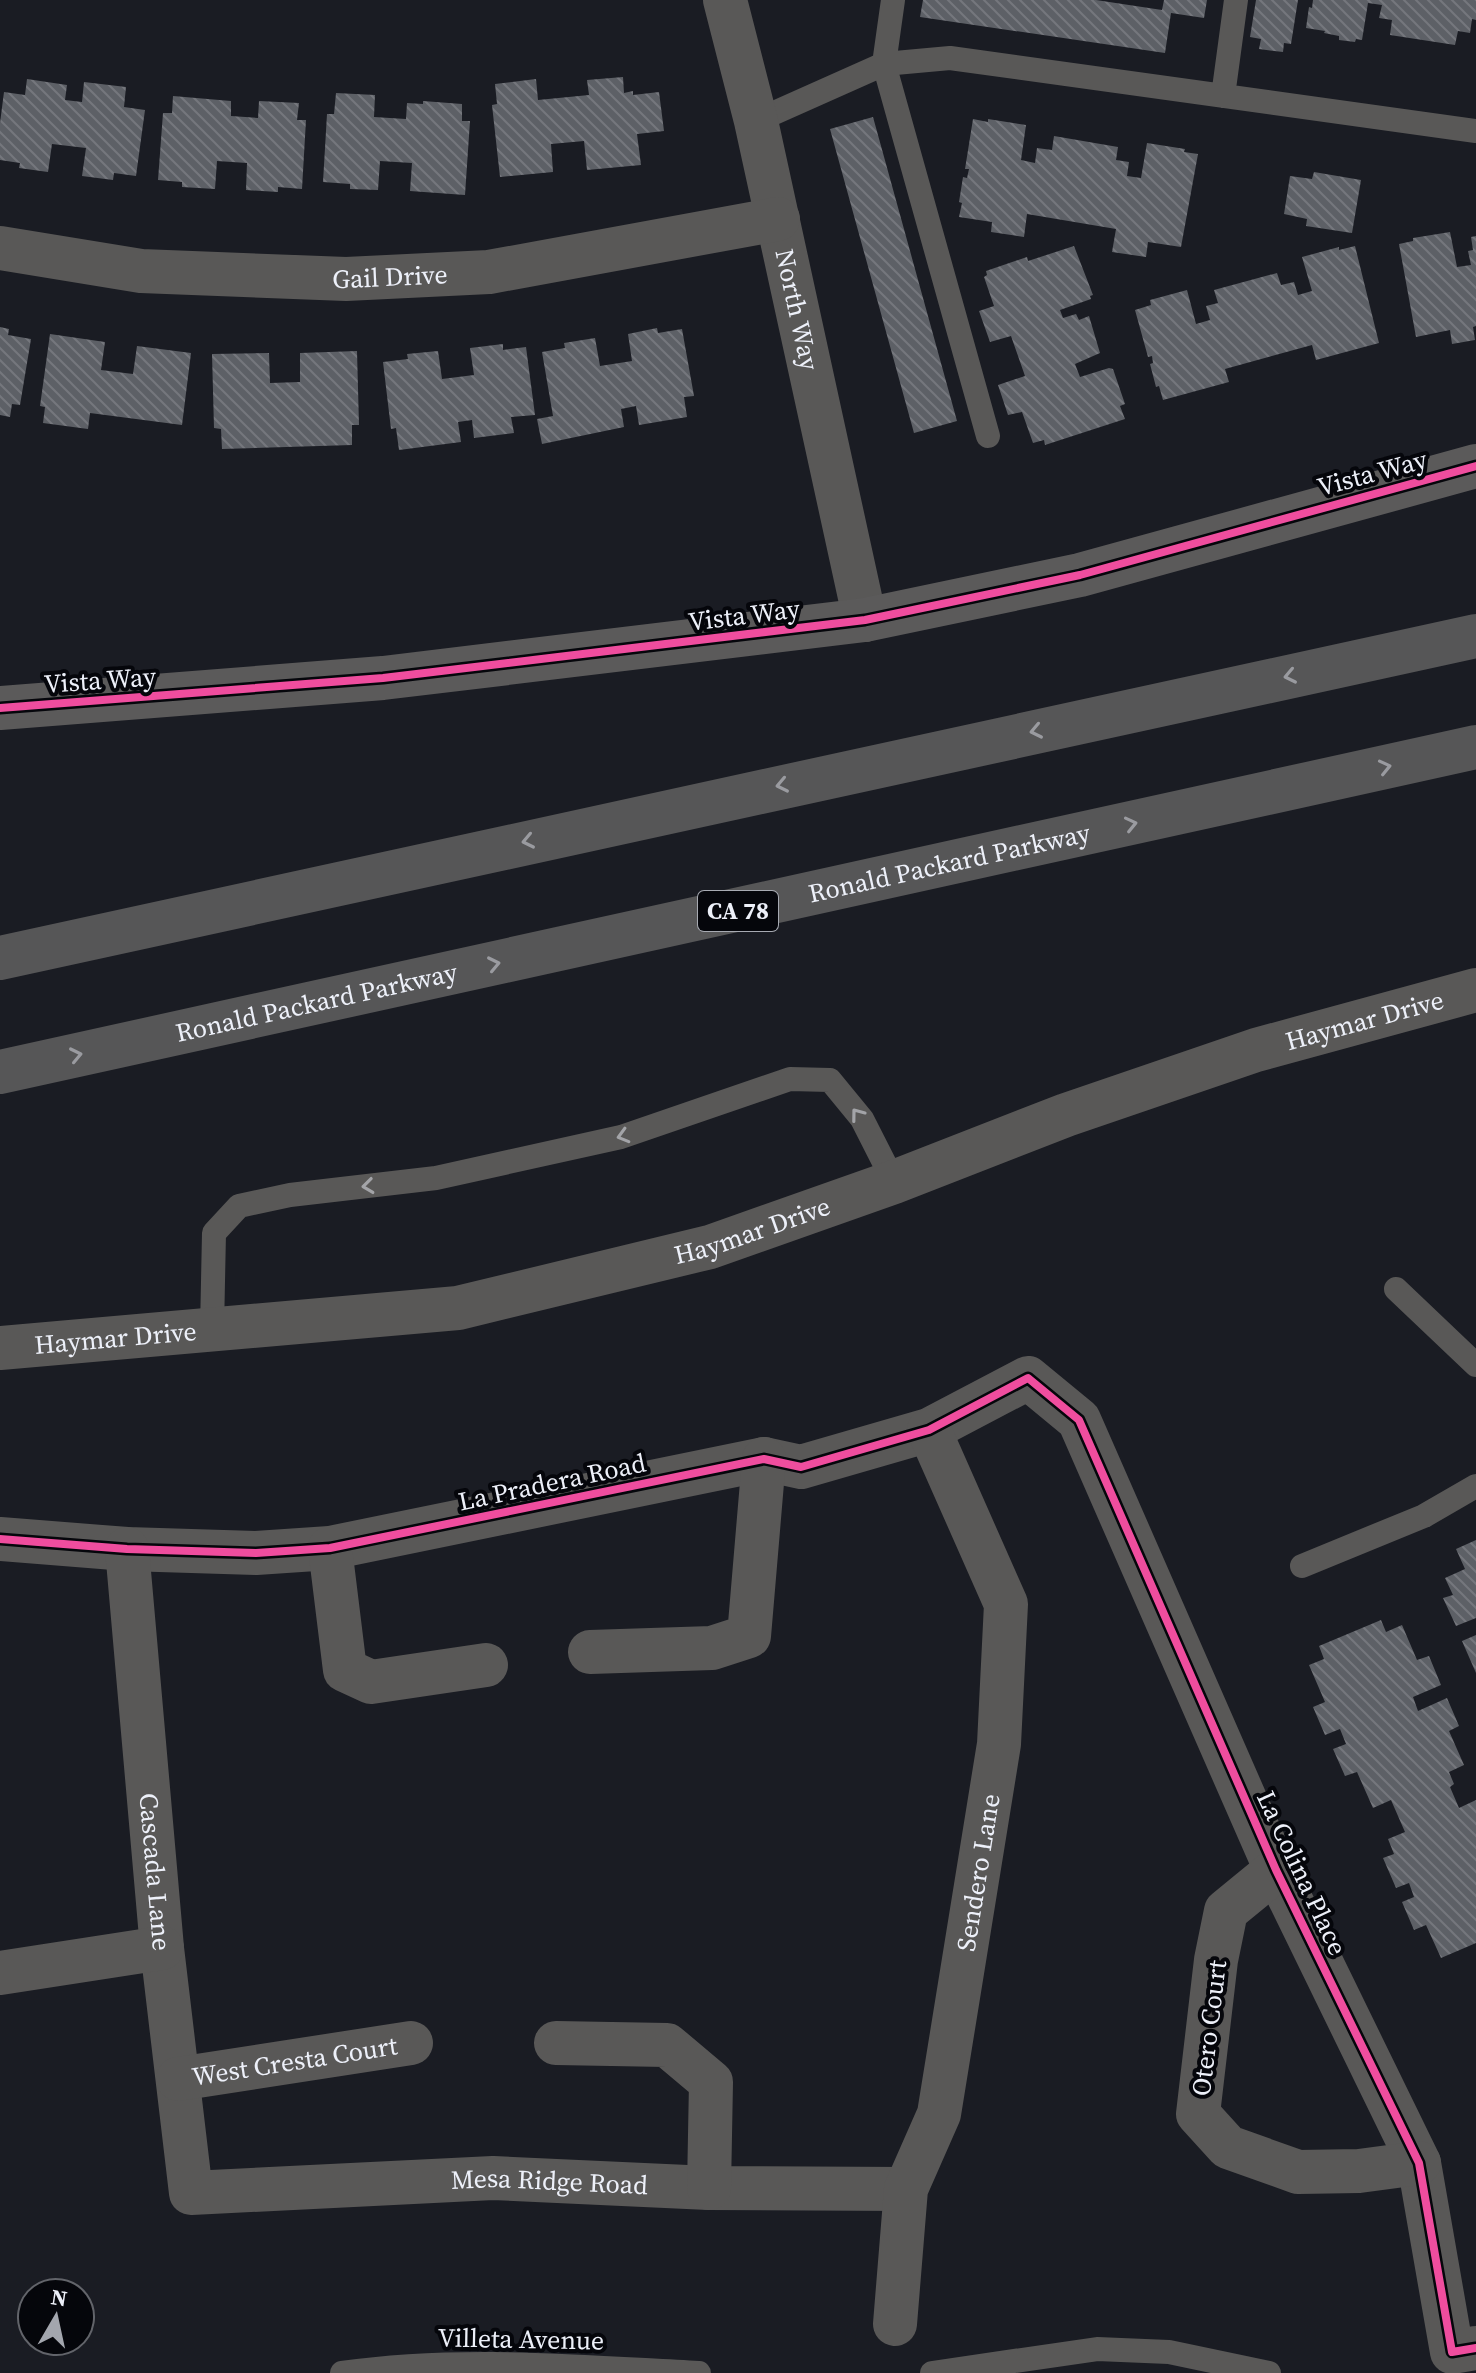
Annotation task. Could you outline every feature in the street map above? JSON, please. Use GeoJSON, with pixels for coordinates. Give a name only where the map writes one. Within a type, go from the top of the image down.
{"type":"FeatureCollection","features":[{"type":"Feature","properties":{"kind":"highway"},"geometry":{"type":"LineString","coordinates":[[1337,666],[1476,622]]}},
{"type":"Feature","properties":{"kind":"highway"},"geometry":{"type":"LineString","coordinates":[[0,958],[1476,636]]}},
{"type":"Feature","properties":{"kind":"highway","name":"Ronald Packard Parkway"},"geometry":{"type":"LineString","coordinates":[[0,1072],[1476,747]]}},
{"type":"Feature","properties":{"kind":"main road","name":"Vista Way"},"geometry":{"type":"LineString","coordinates":[[0,708],[383,678],[865,620],[1080,575],[1476,466]]}},
{"type":"Feature","properties":{"kind":"street","name":"North Way"},"geometry":{"type":"LineString","coordinates":[[725,0],[756,121],[865,620]]}},
{"type":"Feature","properties":{"kind":"street","name":"Gail Drive"},"geometry":{"type":"LineString","coordinates":[[0,248],[141,271],[346,279],[489,272],[778,219]]}},
{"type":"Feature","properties":{"kind":"street","name":"Haymar Drive"},"geometry":{"type":"LineString","coordinates":[[0,1348],[458,1308],[710,1247],[894,1182],[1066,1115],[1256,1050],[1476,990]]}},
{"type":"Feature","properties":{"kind":"street","name":"La Pradera Road"},"geometry":{"type":"LineString","coordinates":[[0,1539],[127,1549],[256,1553],[330,1548],[764,1459],[801,1467],[929,1430],[1028,1378],[1079,1420]]}},
{"type":"Feature","properties":{"kind":"street","name":"La Colina Place"},"geometry":{"type":"LineString","coordinates":[[1079,1420],[1276,1870],[1419,2163],[1464,2350]]}},
{"type":"Feature","properties":{"kind":"street","name":"Sendero Lane"},"geometry":{"type":"LineString","coordinates":[[895,2324],[906,2189],[939,2114],[999,1744],[1006,1604],[929,1430]]}},
{"type":"Feature","properties":{"kind":"street"},"geometry":{"type":"LineString","coordinates":[[590,1652],[712,1648],[749,1636],[764,1459]]}},
{"type":"Feature","properties":{"kind":"street"},"geometry":{"type":"LineString","coordinates":[[330,1548],[345,1670],[371,1682],[486,1665]]}},
{"type":"Feature","properties":{"kind":"street","name":"Cascada Lane"},"geometry":{"type":"LineString","coordinates":[[127,1549],[162,1948],[191,2193]]}},
{"type":"Feature","properties":{"kind":"street","name":"Otero Court"},"geometry":{"type":"LineString","coordinates":[[1276,1870],[1226,1911],[1216,1960],[1198,2114],[1228,2147],[1298,2172],[1359,2171],[1419,2163]]}},
{"type":"Feature","properties":{"kind":"street"},"geometry":{"type":"LineString","coordinates":[[0,1973],[162,1948]]}},
{"type":"Feature","properties":{"kind":"street","name":"West Cresta Court"},"geometry":{"type":"LineString","coordinates":[[178,2079],[411,2043]]}},
{"type":"Feature","properties":{"kind":"street"},"geometry":{"type":"LineString","coordinates":[[556,2043],[667,2045],[711,2082],[709,2188]]}},
{"type":"Feature","properties":{"kind":"street","name":"Mesa Ridge Road"},"geometry":{"type":"LineString","coordinates":[[191,2193],[493,2178],[709,2188],[906,2189]]}},
{"type":"Feature","properties":{"kind":"lane"},"geometry":{"type":"LineString","coordinates":[[893,0],[884,64],[988,436]]}},
{"type":"Feature","properties":{"kind":"lane"},"geometry":{"type":"LineString","coordinates":[[1223,96],[1236,0]]}},
{"type":"Feature","properties":{"kind":"lane"},"geometry":{"type":"LineString","coordinates":[[756,121],[884,64],[950,58],[1476,131]]}},
{"type":"Feature","properties":{"kind":"lane"},"geometry":{"type":"LineString","coordinates":[[212,1330],[214,1233],[239,1206],[290,1195],[436,1178],[621,1137],[790,1079],[830,1080],[862,1119],[894,1182]]}},
{"type":"Feature","properties":{"kind":"lane"},"geometry":{"type":"LineString","coordinates":[[1396,1289],[1476,1365]]}},
{"type":"Feature","properties":{"kind":"lane"},"geometry":{"type":"LineString","coordinates":[[1302,1566],[1424,1516],[1476,1486]]}},
{"type":"Feature","properties":{"kind":"lane"},"geometry":{"type":"LineString","coordinates":[[932,2373],[1097,2349],[1169,2352],[1269,2373]]}},
{"type":"Feature","properties":{"kind":"lane","name":"Villeta Avenue"},"geometry":{"type":"LineString","coordinates":[[342,2373],[387,2366],[494,2363],[699,2373]]}},
{"type":"Feature","properties":{"kind":"building"},"geometry":{"type":"Polygon","coordinates":[[[923,0],[1096,0],[1162,10],[1164,0],[1207,0],[1204,18],[1171,13],[1165,53],[920,17],[923,0]]]}},
{"type":"Feature","properties":{"kind":"building"},"geometry":{"type":"Polygon","coordinates":[[[1256,0],[1298,0],[1291,44],[1284,43],[1283,52],[1259,49],[1261,39],[1250,37],[1256,0]]]}},
{"type":"Feature","properties":{"kind":"building"},"geometry":{"type":"Polygon","coordinates":[[[1313,0],[1476,0],[1476,20],[1472,19],[1470,33],[1458,31],[1455,45],[1390,35],[1392,20],[1379,18],[1382,5],[1368,3],[1362,40],[1356,39],[1355,42],[1339,40],[1339,36],[1306,28],[1313,0]]]}},
{"type":"Feature","properties":{"kind":"building"},"geometry":{"type":"Polygon","coordinates":[[[623,77],[624,93],[659,92],[664,131],[637,134],[641,165],[587,170],[584,141],[551,144],[553,172],[500,177],[492,105],[497,104],[495,84],[536,79],[538,100],[589,95],[587,80],[623,77]]]}},
{"type":"Feature","properties":{"kind":"building"},"geometry":{"type":"Polygon","coordinates":[[[27,79],[67,85],[65,100],[82,102],[84,82],[126,87],[124,107],[145,110],[136,176],[114,173],[113,180],[82,176],[86,148],[52,144],[48,172],[19,168],[20,163],[0,160],[4,92],[25,95],[27,79]]]}},
{"type":"Feature","properties":{"kind":"building"},"geometry":{"type":"Polygon","coordinates":[[[336,93],[375,95],[374,117],[406,119],[407,103],[462,104],[462,121],[470,121],[465,195],[410,191],[412,163],[380,161],[378,190],[350,189],[350,184],[323,182],[327,114],[334,114],[336,93]]]}},
{"type":"Feature","properties":{"kind":"building"},"geometry":{"type":"Polygon","coordinates":[[[173,96],[231,101],[231,116],[258,118],[259,101],[299,103],[297,120],[306,120],[302,189],[278,187],[278,192],[246,190],[247,163],[217,161],[215,189],[182,187],[182,182],[158,180],[163,113],[172,113],[173,96]]]}},
{"type":"Feature","properties":{"kind":"building"},"geometry":{"type":"Polygon","coordinates":[[[873,117],[957,421],[914,433],[830,129],[873,117]]]}},
{"type":"Feature","properties":{"kind":"building"},"geometry":{"type":"Polygon","coordinates":[[[973,119],[1026,125],[1021,160],[1035,163],[1037,148],[1052,150],[1054,136],[1118,147],[1116,160],[1129,162],[1127,176],[1141,178],[1147,143],[1198,154],[1181,247],[1148,242],[1146,257],[1112,252],[1116,229],[1027,214],[1024,237],[991,232],[992,222],[959,217],[963,177],[967,178],[969,169],[965,169],[973,119]]]}},
{"type":"Feature","properties":{"kind":"building"},"geometry":{"type":"Polygon","coordinates":[[[1314,172],[1361,180],[1352,233],[1306,226],[1307,219],[1284,214],[1290,176],[1312,179],[1314,172]]]}},
{"type":"Feature","properties":{"kind":"building"},"geometry":{"type":"Polygon","coordinates":[[[1450,232],[1457,267],[1471,265],[1468,251],[1473,250],[1471,237],[1476,236],[1475,340],[1452,344],[1450,330],[1416,337],[1399,244],[1413,241],[1413,238],[1450,232]]]}},
{"type":"Feature","properties":{"kind":"building"},"geometry":{"type":"Polygon","coordinates":[[[1074,246],[1093,295],[1091,299],[1060,310],[1063,318],[1076,314],[1079,320],[1089,316],[1100,353],[1075,364],[1080,377],[1113,369],[1125,404],[1120,406],[1125,419],[1045,445],[1044,440],[1033,443],[1022,412],[1008,415],[998,385],[1025,376],[1011,336],[990,342],[979,311],[994,306],[984,277],[986,271],[1074,246]]]}},
{"type":"Feature","properties":{"kind":"building"},"geometry":{"type":"Polygon","coordinates":[[[1355,246],[1379,343],[1316,360],[1312,345],[1225,369],[1229,382],[1163,400],[1159,386],[1156,387],[1150,364],[1153,363],[1152,356],[1148,357],[1135,310],[1151,305],[1150,300],[1187,290],[1196,324],[1210,320],[1206,306],[1218,303],[1214,290],[1277,273],[1281,285],[1294,282],[1298,295],[1312,291],[1302,257],[1355,246]]]}},
{"type":"Feature","properties":{"kind":"building"},"geometry":{"type":"Polygon","coordinates":[[[0,327],[9,329],[8,335],[31,339],[20,405],[12,404],[10,417],[0,415],[0,327]]]}},
{"type":"Feature","properties":{"kind":"building"},"geometry":{"type":"Polygon","coordinates":[[[657,328],[658,333],[682,329],[694,396],[684,397],[687,417],[639,425],[636,406],[621,409],[624,427],[542,444],[537,419],[553,416],[542,352],[565,348],[564,343],[595,338],[600,366],[632,361],[628,334],[657,328]]]}},
{"type":"Feature","properties":{"kind":"building"},"geometry":{"type":"Polygon","coordinates":[[[50,334],[105,342],[101,370],[133,374],[137,346],[191,353],[182,425],[90,413],[88,429],[43,423],[45,407],[40,406],[50,334]]]}},
{"type":"Feature","properties":{"kind":"building"},"geometry":{"type":"Polygon","coordinates":[[[503,344],[503,350],[526,347],[535,415],[511,417],[514,433],[474,438],[472,420],[458,422],[461,442],[399,450],[396,428],[391,429],[383,362],[408,359],[407,354],[438,351],[442,379],[474,375],[470,348],[503,344]]]}},
{"type":"Feature","properties":{"kind":"building"},"geometry":{"type":"Polygon","coordinates":[[[357,351],[359,425],[352,425],[352,445],[222,449],[221,429],[214,428],[212,354],[269,353],[270,383],[300,382],[300,353],[357,351]]]}},
{"type":"Feature","properties":{"kind":"building"},"geometry":{"type":"Polygon","coordinates":[[[1476,1540],[1476,1618],[1456,1626],[1443,1598],[1453,1595],[1445,1578],[1465,1569],[1456,1549],[1476,1540]]]}},
{"type":"Feature","properties":{"kind":"building"},"geometry":{"type":"Polygon","coordinates":[[[1381,1620],[1386,1632],[1402,1625],[1417,1660],[1429,1656],[1441,1685],[1413,1697],[1418,1711],[1447,1698],[1459,1726],[1449,1731],[1464,1765],[1449,1772],[1454,1784],[1450,1787],[1459,1808],[1476,1800],[1476,1943],[1441,1958],[1426,1925],[1414,1930],[1402,1902],[1414,1897],[1409,1883],[1396,1888],[1383,1858],[1394,1854],[1388,1839],[1405,1832],[1391,1800],[1373,1808],[1357,1772],[1345,1776],[1333,1749],[1346,1744],[1340,1729],[1325,1735],[1313,1707],[1325,1702],[1309,1665],[1324,1659],[1319,1646],[1381,1620]]]}},
{"type":"Feature","properties":{"kind":"building"},"geometry":{"type":"Polygon","coordinates":[[[1476,1635],[1476,1673],[1462,1641],[1476,1635]]]}},
{"type":"Feature","properties":{"kind":"cycle path"},"geometry":{"type":"LineString","coordinates":[[0,708],[383,678],[865,620],[1080,575],[1476,466]]}},
{"type":"Feature","properties":{"kind":"cycle path"},"geometry":{"type":"LineString","coordinates":[[0,1539],[127,1549],[256,1553],[330,1548],[764,1459],[801,1467],[929,1430],[1028,1378],[1079,1420],[1276,1870],[1419,2163],[1452,2352],[1476,2348]]}}]}
